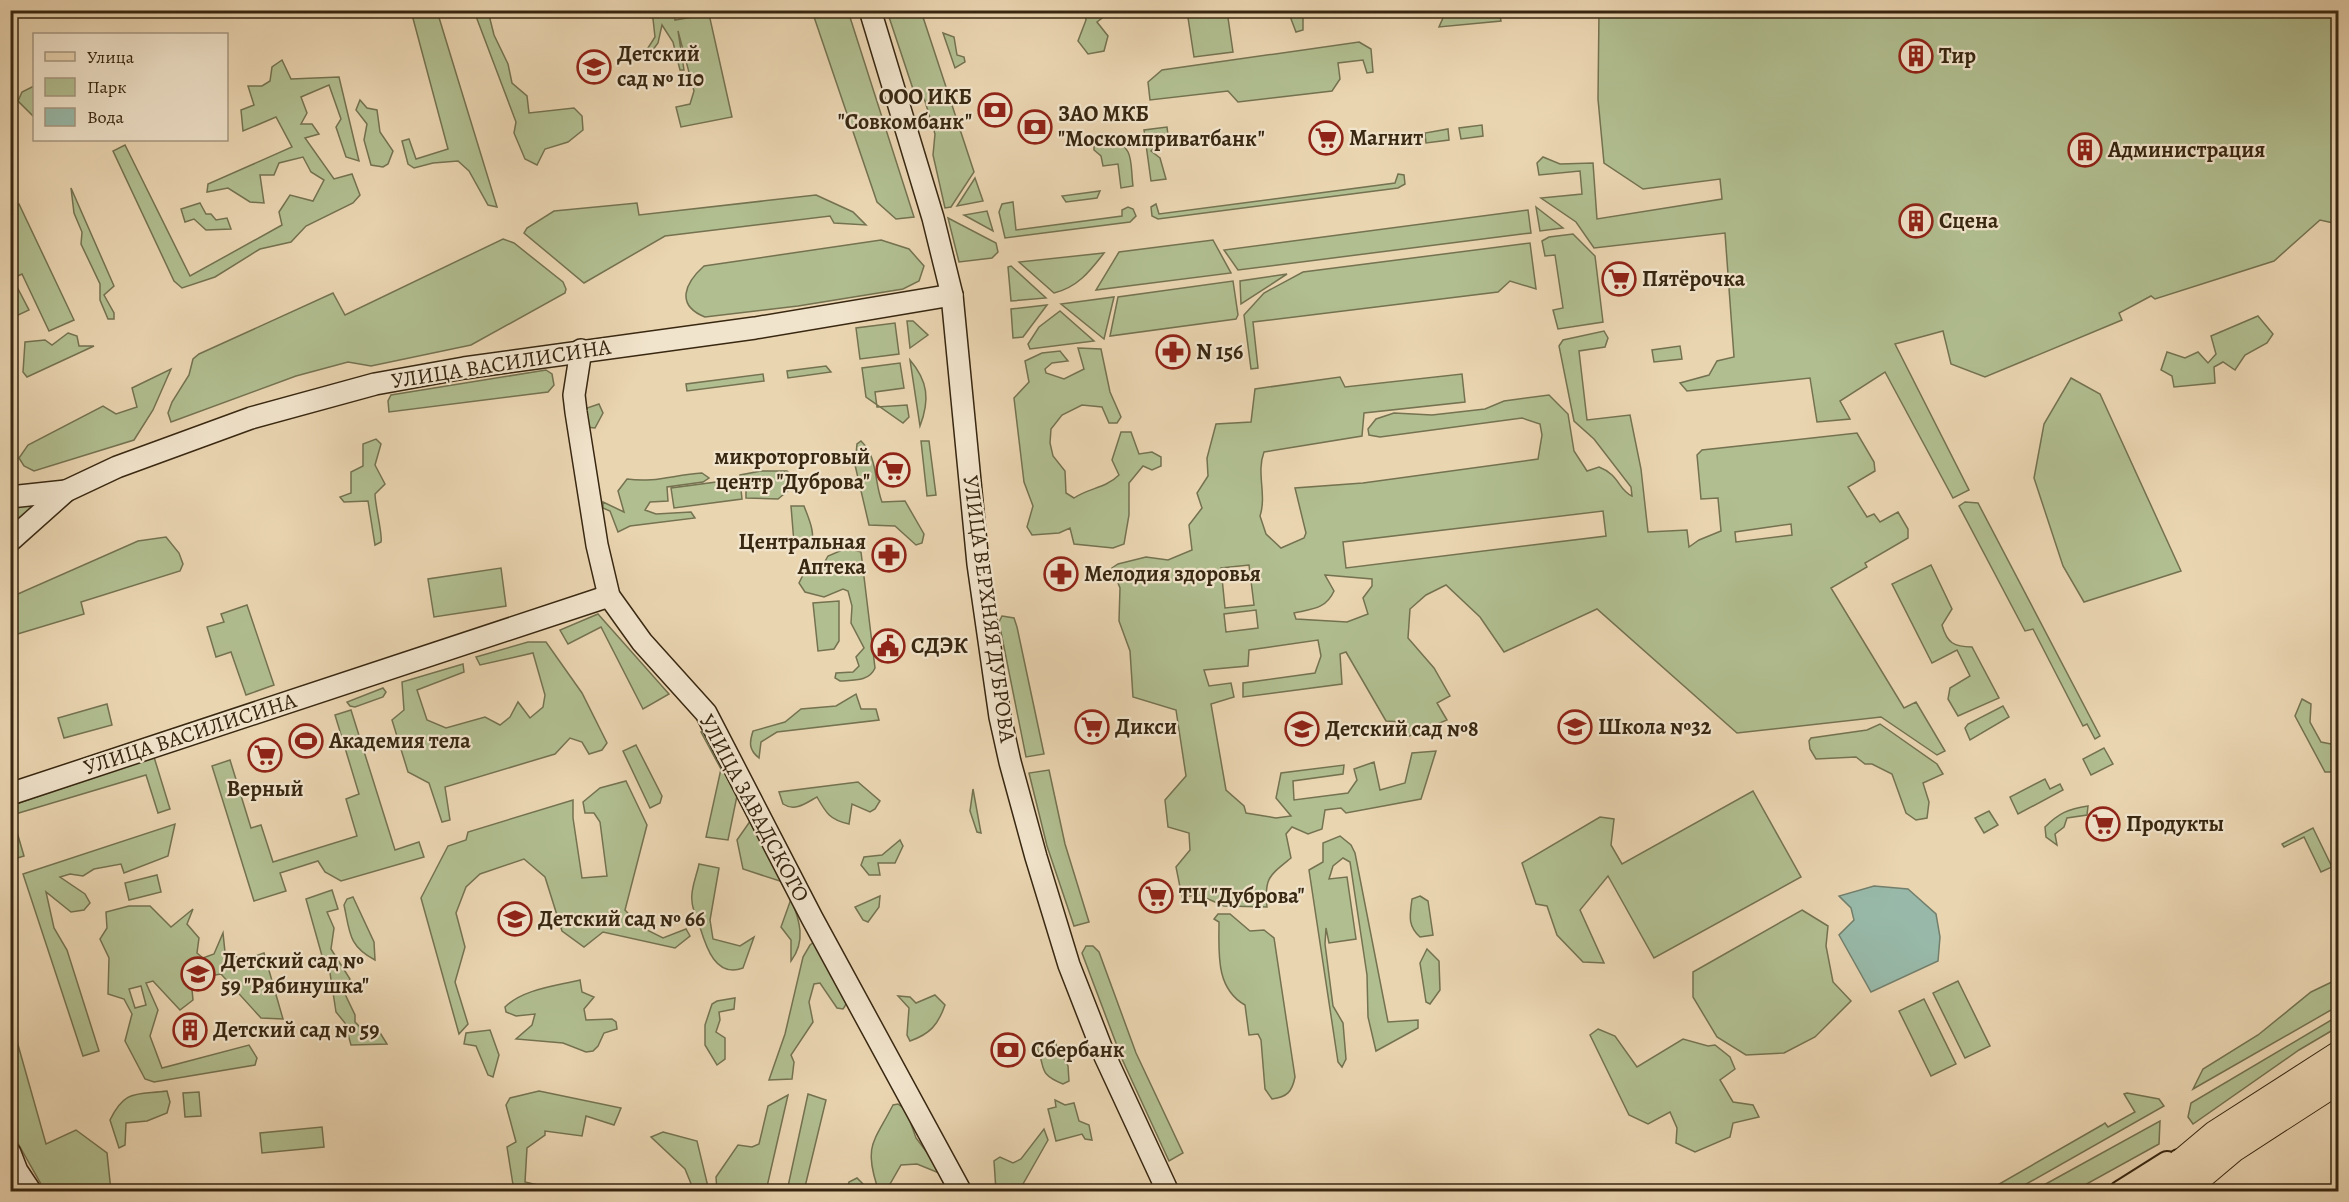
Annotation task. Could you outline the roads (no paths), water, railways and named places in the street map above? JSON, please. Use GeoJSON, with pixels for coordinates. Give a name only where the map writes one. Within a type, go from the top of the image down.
{"type":"FeatureCollection","features":[{"type":"Feature","properties":{"kind":"highway"},"geometry":{"type":"LineString","coordinates":[[2157,1188],[2224,1142],[2338,1055]]}},
{"type":"Feature","properties":{"kind":"highway"},"geometry":{"type":"LineString","coordinates":[[2224,1142],[2338,1081]]}},
{"type":"Feature","properties":{"kind":"main road"},"geometry":{"type":"LineString","coordinates":[[2121,1191],[2180,1171],[2224,1142]]}},
{"type":"Feature","properties":{"kind":"main road"},"geometry":{"type":"LineString","coordinates":[[2131,1191],[2157,1188]]}},
{"type":"Feature","properties":{"kind":"street","name":"УЛИЦА ВЕРХНЯЯ ДУБРОВА"},"geometry":{"type":"LineString","coordinates":[[870,10],[933,218],[952,295],[978,564],[1000,717],[1010,762],[1069,965],[1103,1052],[1168,1191]]}},
{"type":"Feature","properties":{"kind":"street","name":"УЛИЦА ВАСИЛИСИНА"},"geometry":{"type":"LineString","coordinates":[[10,497],[66,491],[166,448],[251,418],[375,384],[581,350],[755,328],[952,295]]}},
{"type":"Feature","properties":{"kind":"street","name":"УЛИЦА ЗАВАДСКОГО"},"geometry":{"type":"LineString","coordinates":[[581,350],[574,395],[594,524],[609,596],[642,642],[706,713],[822,937],[961,1191]]}},
{"type":"Feature","properties":{"kind":"street","name":"УЛИЦА ВАСИЛИСИНА"},"geometry":{"type":"LineString","coordinates":[[10,540],[66,491]]}},
{"type":"Feature","properties":{"kind":"street","name":"УЛИЦА ВАСИЛИСИНА"},"geometry":{"type":"LineString","coordinates":[[10,794],[609,596]]}},
{"type":"Feature","properties":{"kind":"street"},"geometry":{"type":"LineString","coordinates":[[10,1153],[16,1171],[31,1191]]}},
{"type":"Feature","properties":{"kind":"water"},"geometry":{"type":"Polygon","coordinates":[[[1874,886],[1908,889],[1936,914],[1940,937],[1938,961],[1871,992],[1839,935],[1854,920],[1851,908],[1839,896],[1874,886]]]}},
{"type":"Feature","properties":{"kind":"place","name":"Тир"},"geometry":{"type":"Point","coordinates":[1916,56]}},
{"type":"Feature","properties":{"kind":"place","name":"Детский сад № 110"},"geometry":{"type":"Point","coordinates":[594,67]}},
{"type":"Feature","properties":{"kind":"place","name":"ООО ИКБ \"Совкомбанк\""},"geometry":{"type":"Point","coordinates":[995,110]}},
{"type":"Feature","properties":{"kind":"place","name":"ЗАО МКБ \"Москомприватбанк\""},"geometry":{"type":"Point","coordinates":[1035,127]}},
{"type":"Feature","properties":{"kind":"place","name":"Магнит"},"geometry":{"type":"Point","coordinates":[1326,138]}},
{"type":"Feature","properties":{"kind":"place","name":"Администрация"},"geometry":{"type":"Point","coordinates":[2085,150]}},
{"type":"Feature","properties":{"kind":"place","name":"Сцена"},"geometry":{"type":"Point","coordinates":[1916,221]}},
{"type":"Feature","properties":{"kind":"place","name":"Пятёрочка"},"geometry":{"type":"Point","coordinates":[1619,279]}},
{"type":"Feature","properties":{"kind":"place","name":"N 156"},"geometry":{"type":"Point","coordinates":[1173,352]}},
{"type":"Feature","properties":{"kind":"place","name":"микроторговый центр \"Дуброва\""},"geometry":{"type":"Point","coordinates":[893,470]}},
{"type":"Feature","properties":{"kind":"place","name":"Центральная Аптека"},"geometry":{"type":"Point","coordinates":[889,555]}},
{"type":"Feature","properties":{"kind":"place","name":"Мелодия здоровья"},"geometry":{"type":"Point","coordinates":[1061,574]}},
{"type":"Feature","properties":{"kind":"place","name":"СДЭК"},"geometry":{"type":"Point","coordinates":[888,646]}},
{"type":"Feature","properties":{"kind":"place","name":"Дикси"},"geometry":{"type":"Point","coordinates":[1092,727]}},
{"type":"Feature","properties":{"kind":"place","name":"Школа №32"},"geometry":{"type":"Point","coordinates":[1575,727]}},
{"type":"Feature","properties":{"kind":"place","name":"Детский сад №8"},"geometry":{"type":"Point","coordinates":[1302,729]}},
{"type":"Feature","properties":{"kind":"place","name":"Академия тела"},"geometry":{"type":"Point","coordinates":[306,741]}},
{"type":"Feature","properties":{"kind":"place","name":"Верный"},"geometry":{"type":"Point","coordinates":[265,755]}},
{"type":"Feature","properties":{"kind":"place","name":"Продукты"},"geometry":{"type":"Point","coordinates":[2103,824]}},
{"type":"Feature","properties":{"kind":"place","name":"ТЦ \"Дуброва\""},"geometry":{"type":"Point","coordinates":[1156,896]}},
{"type":"Feature","properties":{"kind":"place","name":"Детский сад № 66"},"geometry":{"type":"Point","coordinates":[515,919]}},
{"type":"Feature","properties":{"kind":"place","name":"Детский сад № 59 \"Рябинушка\""},"geometry":{"type":"Point","coordinates":[198,974]}},
{"type":"Feature","properties":{"kind":"place","name":"Детский сад № 59"},"geometry":{"type":"Point","coordinates":[190,1030]}},
{"type":"Feature","properties":{"kind":"place","name":"Сбербанк"},"geometry":{"type":"Point","coordinates":[1008,1050]}}]}
